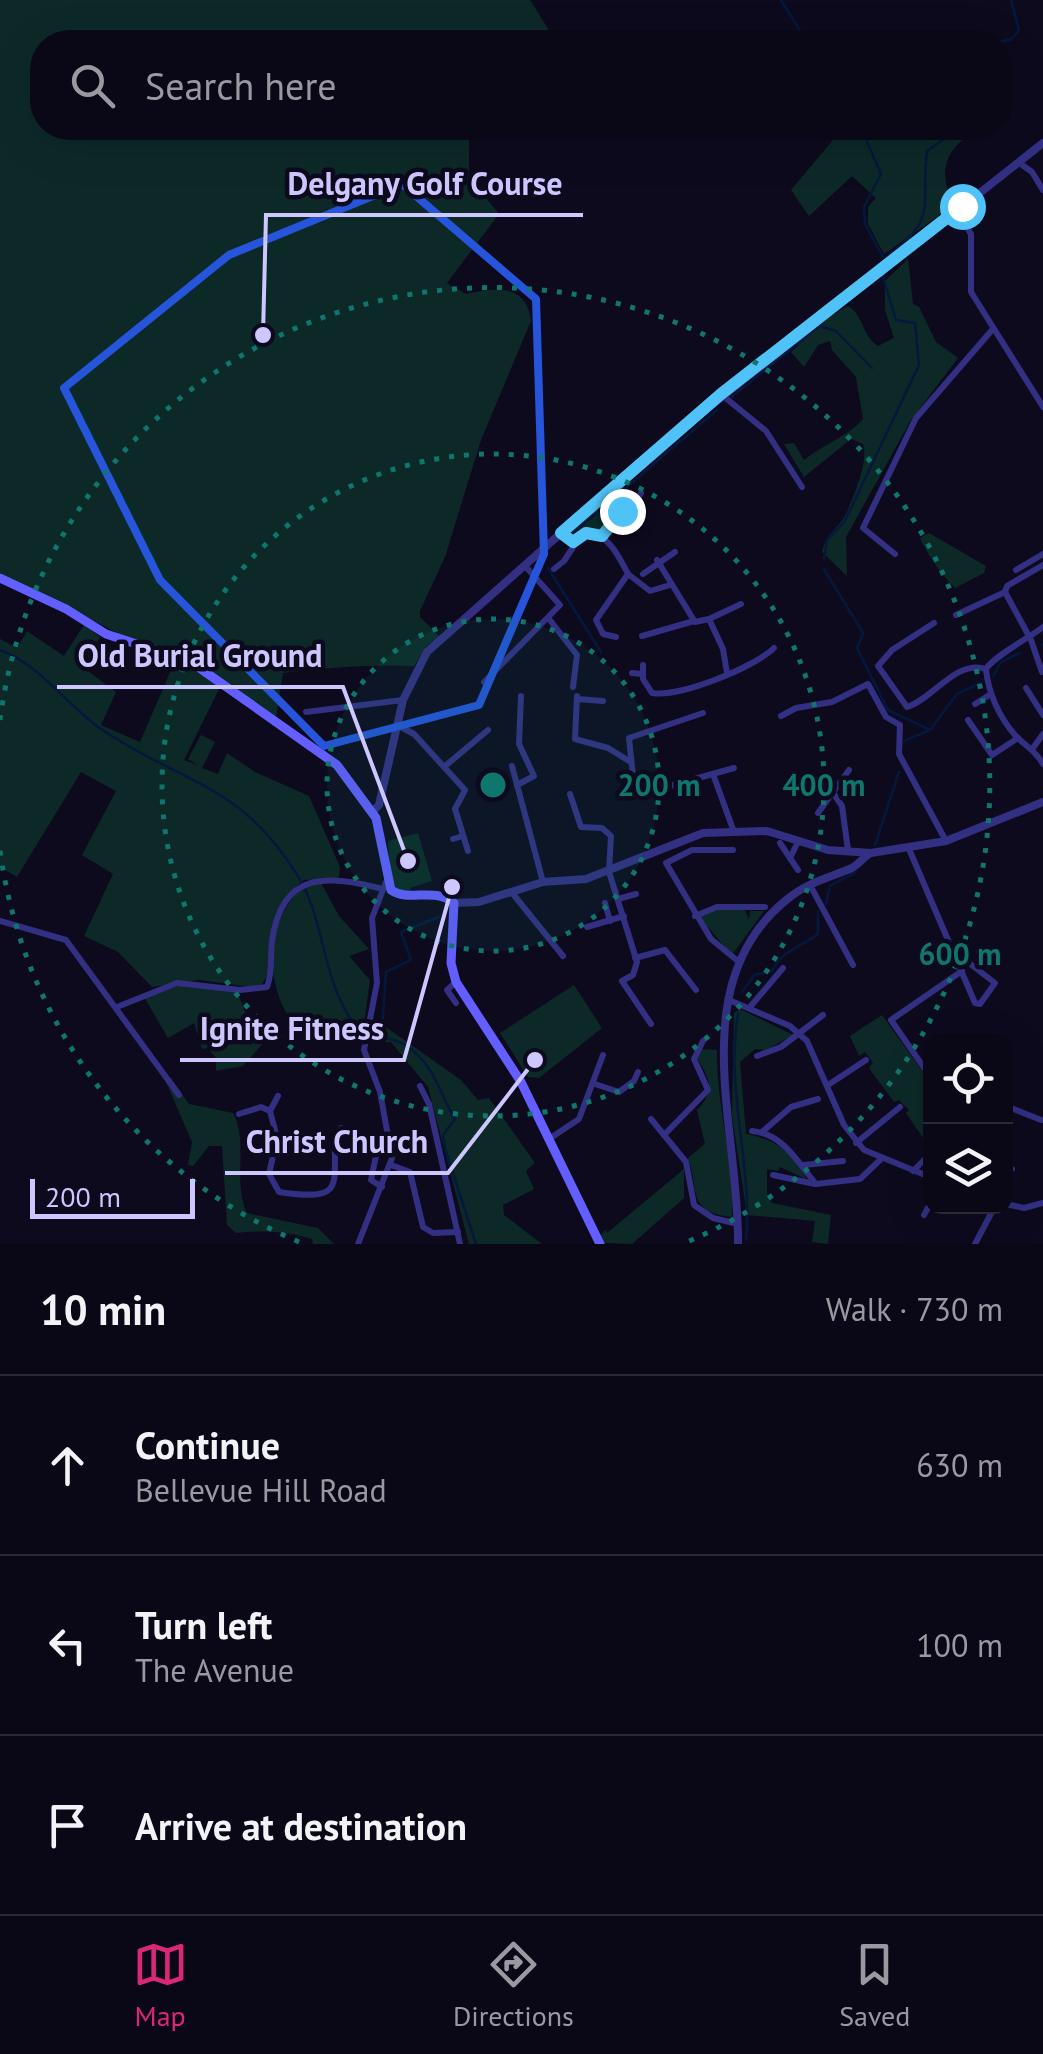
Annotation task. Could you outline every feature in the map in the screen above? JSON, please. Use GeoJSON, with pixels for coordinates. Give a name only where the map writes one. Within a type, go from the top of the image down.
{"type":"FeatureCollection","features":[{"type":"Feature","properties":{"kind":"main road"},"geometry":{"type":"LineString","coordinates":[[0,578],[66,609],[106,634],[208,672],[336,764],[372,810],[383,841],[384,886],[394,894],[437,894],[454,903],[457,917],[451,963],[456,982],[522,1082],[600,1244]]}},
{"type":"Feature","properties":{"kind":"street"},"geometry":{"type":"LineString","coordinates":[[372,810],[379,805],[403,700],[427,652],[721,394],[1043,142]]}},
{"type":"Feature","properties":{"kind":"street"},"geometry":{"type":"LineString","coordinates":[[1018,162],[1043,190]]}},
{"type":"Feature","properties":{"kind":"street"},"geometry":{"type":"LineString","coordinates":[[956,210],[971,234],[972,292],[1043,408]]}},
{"type":"Feature","properties":{"kind":"street"},"geometry":{"type":"LineString","coordinates":[[895,554],[863,528],[916,418],[992,330]]}},
{"type":"Feature","properties":{"kind":"street"},"geometry":{"type":"LineString","coordinates":[[721,394],[766,431],[802,487]]}},
{"type":"Feature","properties":{"kind":"street"},"geometry":{"type":"LineString","coordinates":[[602,536],[610,520],[636,503],[641,493]]}},
{"type":"Feature","properties":{"kind":"street"},"geometry":{"type":"LineString","coordinates":[[561,533],[573,542]]}},
{"type":"Feature","properties":{"kind":"street"},"geometry":{"type":"LineString","coordinates":[[554,569],[564,561],[573,542],[586,533],[602,536],[628,574],[650,591],[670,585]]}},
{"type":"Feature","properties":{"kind":"street"},"geometry":{"type":"LineString","coordinates":[[643,574],[658,560],[676,552]]}},
{"type":"Feature","properties":{"kind":"street"},"geometry":{"type":"LineString","coordinates":[[956,615],[1005,592],[1043,554]]}},
{"type":"Feature","properties":{"kind":"street"},"geometry":{"type":"LineString","coordinates":[[658,560],[694,622]]}},
{"type":"Feature","properties":{"kind":"street"},"geometry":{"type":"LineString","coordinates":[[1016,570],[1043,565]]}},
{"type":"Feature","properties":{"kind":"street"},"geometry":{"type":"LineString","coordinates":[[484,682],[560,605],[525,566]]}},
{"type":"Feature","properties":{"kind":"street"},"geometry":{"type":"LineString","coordinates":[[616,637],[602,634],[596,620],[628,574]]}},
{"type":"Feature","properties":{"kind":"street"},"geometry":{"type":"LineString","coordinates":[[1005,592],[1031,640],[1042,672]]}},
{"type":"Feature","properties":{"kind":"street"},"geometry":{"type":"LineString","coordinates":[[642,636],[709,620],[741,604]]}},
{"type":"Feature","properties":{"kind":"street"},"geometry":{"type":"LineString","coordinates":[[549,619],[577,655],[578,742],[608,748],[630,761]]}},
{"type":"Feature","properties":{"kind":"street"},"geometry":{"type":"LineString","coordinates":[[709,620],[718,636],[727,673]]}},
{"type":"Feature","properties":{"kind":"street"},"geometry":{"type":"LineString","coordinates":[[934,623],[892,650],[878,666],[907,708],[971,667],[986,669]]}},
{"type":"Feature","properties":{"kind":"street"},"geometry":{"type":"LineString","coordinates":[[986,669],[998,656],[1031,640],[1043,628]]}},
{"type":"Feature","properties":{"kind":"street"},"geometry":{"type":"LineString","coordinates":[[632,674],[643,670],[647,687],[659,695],[692,688],[764,658],[774,648]]}},
{"type":"Feature","properties":{"kind":"street"},"geometry":{"type":"LineString","coordinates":[[986,669],[992,694],[1018,738],[1033,748],[1043,764]]}},
{"type":"Feature","properties":{"kind":"street"},"geometry":{"type":"LineString","coordinates":[[781,716],[796,708],[832,702],[868,684],[886,717],[900,725],[899,754],[946,841]]}},
{"type":"Feature","properties":{"kind":"street"},"geometry":{"type":"LineString","coordinates":[[1026,688],[1043,715]]}},
{"type":"Feature","properties":{"kind":"street"},"geometry":{"type":"LineString","coordinates":[[576,694],[603,702]]}},
{"type":"Feature","properties":{"kind":"street"},"geometry":{"type":"LineString","coordinates":[[974,704],[992,694]]}},
{"type":"Feature","properties":{"kind":"street"},"geometry":{"type":"LineString","coordinates":[[517,785],[534,776],[519,744],[521,696]]}},
{"type":"Feature","properties":{"kind":"street"},"geometry":{"type":"LineString","coordinates":[[306,712],[403,700]]}},
{"type":"Feature","properties":{"kind":"street"},"geometry":{"type":"LineString","coordinates":[[703,713],[628,738],[638,792],[734,768]]}},
{"type":"Feature","properties":{"kind":"street"},"geometry":{"type":"LineString","coordinates":[[968,720],[992,755],[1018,738]]}},
{"type":"Feature","properties":{"kind":"street"},"geometry":{"type":"LineString","coordinates":[[396,724],[414,734],[466,793],[454,809],[468,851]]}},
{"type":"Feature","properties":{"kind":"street"},"geometry":{"type":"LineString","coordinates":[[444,767],[488,730]]}},
{"type":"Feature","properties":{"kind":"street"},"geometry":{"type":"LineString","coordinates":[[1033,748],[1043,734]]}},
{"type":"Feature","properties":{"kind":"street"},"geometry":{"type":"LineString","coordinates":[[512,766],[543,882]]}},
{"type":"Feature","properties":{"kind":"street"},"geometry":{"type":"LineString","coordinates":[[818,813],[849,770]]}},
{"type":"Feature","properties":{"kind":"street"},"geometry":{"type":"LineString","coordinates":[[713,774],[734,832]]}},
{"type":"Feature","properties":{"kind":"street"},"geometry":{"type":"LineString","coordinates":[[832,793],[842,806],[848,858]]}},
{"type":"Feature","properties":{"kind":"street"},"geometry":{"type":"LineString","coordinates":[[570,794],[580,827],[602,828],[611,836],[609,872],[635,958],[633,975],[622,980],[651,1024]]}},
{"type":"Feature","properties":{"kind":"street"},"geometry":{"type":"LineString","coordinates":[[738,1244],[738,1197],[724,1112],[729,1000],[739,962],[769,916],[848,858],[946,841],[1043,802]]}},
{"type":"Feature","properties":{"kind":"street"},"geometry":{"type":"LineString","coordinates":[[454,903],[513,894],[543,882],[609,872],[679,839],[734,832],[767,832],[848,858]]}},
{"type":"Feature","properties":{"kind":"street"},"geometry":{"type":"LineString","coordinates":[[453,839],[463,836]]}},
{"type":"Feature","properties":{"kind":"street"},"geometry":{"type":"LineString","coordinates":[[790,858],[799,840]]}},
{"type":"Feature","properties":{"kind":"street"},"geometry":{"type":"LineString","coordinates":[[780,843],[798,870]]}},
{"type":"Feature","properties":{"kind":"street"},"geometry":{"type":"LineString","coordinates":[[909,848],[962,972],[980,1004],[995,983],[954,952]]}},
{"type":"Feature","properties":{"kind":"street"},"geometry":{"type":"LineString","coordinates":[[733,850],[692,850],[666,862],[695,916],[721,950],[739,962]]}},
{"type":"Feature","properties":{"kind":"street"},"geometry":{"type":"LineString","coordinates":[[118,1007],[177,983],[240,990],[267,987],[280,911],[296,888],[308,880],[384,886],[372,918],[376,982],[365,1060],[386,1118],[391,1165],[358,1244]]}},
{"type":"Feature","properties":{"kind":"street"},"geometry":{"type":"LineString","coordinates":[[810,884],[853,966]]}},
{"type":"Feature","properties":{"kind":"street"},"geometry":{"type":"LineString","coordinates":[[513,894],[563,956]]}},
{"type":"Feature","properties":{"kind":"street"},"geometry":{"type":"LineString","coordinates":[[618,899],[636,894]]}},
{"type":"Feature","properties":{"kind":"street"},"geometry":{"type":"LineString","coordinates":[[605,902],[610,920]]}},
{"type":"Feature","properties":{"kind":"street"},"geometry":{"type":"LineString","coordinates":[[695,916],[710,908],[764,906]]}},
{"type":"Feature","properties":{"kind":"street"},"geometry":{"type":"LineString","coordinates":[[586,927],[624,916]]}},
{"type":"Feature","properties":{"kind":"street"},"geometry":{"type":"LineString","coordinates":[[0,921],[66,940],[179,1095]]}},
{"type":"Feature","properties":{"kind":"street"},"geometry":{"type":"LineString","coordinates":[[635,958],[664,950],[696,990]]}},
{"type":"Feature","properties":{"kind":"street"},"geometry":{"type":"LineString","coordinates":[[750,1007],[783,968]]}},
{"type":"Feature","properties":{"kind":"street"},"geometry":{"type":"LineString","coordinates":[[923,1066],[891,1020],[962,972]]}},
{"type":"Feature","properties":{"kind":"street"},"geometry":{"type":"LineString","coordinates":[[456,982],[447,990],[456,1003]]}},
{"type":"Feature","properties":{"kind":"street"},"geometry":{"type":"LineString","coordinates":[[729,1000],[800,1034],[856,1143],[881,1159],[923,1175]]}},
{"type":"Feature","properties":{"kind":"street"},"geometry":{"type":"LineString","coordinates":[[758,1056],[800,1034],[823,1015]]}},
{"type":"Feature","properties":{"kind":"street"},"geometry":{"type":"LineString","coordinates":[[664,1135],[708,1090],[694,1059],[703,1040]]}},
{"type":"Feature","properties":{"kind":"street"},"geometry":{"type":"LineString","coordinates":[[549,1139],[579,1119],[603,1055]]}},
{"type":"Feature","properties":{"kind":"street"},"geometry":{"type":"LineString","coordinates":[[828,1085],[866,1060]]}},
{"type":"Feature","properties":{"kind":"street"},"geometry":{"type":"LineString","coordinates":[[595,1084],[619,1092],[634,1081],[638,1072]]}},
{"type":"Feature","properties":{"kind":"street"},"geometry":{"type":"LineString","coordinates":[[420,1086],[429,1104],[460,1244]]}},
{"type":"Feature","properties":{"kind":"street"},"geometry":{"type":"LineString","coordinates":[[278,1096],[270,1111],[277,1138],[269,1174],[279,1192],[320,1194],[330,1189],[338,1176],[335,1134],[341,1128],[378,1146],[371,1180],[382,1187]]}},
{"type":"Feature","properties":{"kind":"street"},"geometry":{"type":"LineString","coordinates":[[762,1132],[790,1107],[818,1099]]}},
{"type":"Feature","properties":{"kind":"street"},"geometry":{"type":"LineString","coordinates":[[856,1143],[900,1106]]}},
{"type":"Feature","properties":{"kind":"street"},"geometry":{"type":"LineString","coordinates":[[239,1114],[261,1107],[270,1111]]}},
{"type":"Feature","properties":{"kind":"street"},"geometry":{"type":"LineString","coordinates":[[1013,1109],[1041,1120]]}},
{"type":"Feature","properties":{"kind":"street"},"geometry":{"type":"LineString","coordinates":[[650,1119],[686,1162],[694,1205],[713,1218],[738,1224]]}},
{"type":"Feature","properties":{"kind":"street"},"geometry":{"type":"LineString","coordinates":[[752,1132],[762,1132],[792,1152],[816,1184]]}},
{"type":"Feature","properties":{"kind":"street"},"geometry":{"type":"LineString","coordinates":[[773,1175],[816,1184],[860,1179],[881,1159]]}},
{"type":"Feature","properties":{"kind":"street"},"geometry":{"type":"LineString","coordinates":[[804,1165],[843,1161]]}},
{"type":"Feature","properties":{"kind":"street"},"geometry":{"type":"LineString","coordinates":[[913,1171],[923,1161]]}},
{"type":"Feature","properties":{"kind":"street"},"geometry":{"type":"LineString","coordinates":[[391,1165],[410,1172],[423,1227],[433,1233],[458,1232]]}},
{"type":"Feature","properties":{"kind":"street"},"geometry":{"type":"LineString","coordinates":[[1013,1206],[1024,1208],[1043,1203]]}},
{"type":"Feature","properties":{"kind":"street"},"geometry":{"type":"LineString","coordinates":[[975,1244],[991,1214]]}},
{"type":"Feature","properties":{"kind":"highlighted area"},"geometry":{"type":"Polygon","coordinates":[[[402,184],[536,299],[544,554],[479,705],[324,746],[160,580],[64,388],[229,255],[402,184]]]}},
{"type":"Feature","properties":{"kind":"green space"},"geometry":{"type":"Polygon","coordinates":[[[0,0],[530,0],[549,30],[30,30],[30,140],[469,140],[469,177],[499,214],[447,283],[466,294],[499,290],[517,294],[531,321],[481,440],[445,557],[420,611],[420,617],[440,637],[426,646],[414,666],[283,673],[276,718],[185,656],[145,647],[0,573],[0,0]]]}},
{"type":"Feature","properties":{"kind":"green space"},"geometry":{"type":"Polygon","coordinates":[[[833,140],[963,140],[947,160],[945,170],[954,205],[884,254],[868,224],[868,207],[876,198],[852,176],[809,216],[791,190],[833,140]]]}},
{"type":"Feature","properties":{"kind":"green space"},"geometry":{"type":"Polygon","coordinates":[[[908,259],[913,304],[919,307],[936,342],[958,358],[911,420],[846,537],[847,576],[822,552],[853,497],[862,469],[863,444],[851,439],[804,477],[784,444],[794,443],[804,460],[858,424],[863,419],[856,377],[832,350],[830,341],[818,345],[804,367],[791,352],[830,316],[848,306],[878,346],[894,338],[885,310],[885,281],[908,259]]]}},
{"type":"Feature","properties":{"kind":"green space"},"geometry":{"type":"Polygon","coordinates":[[[623,485],[633,502],[605,522],[599,532],[588,529],[571,538],[567,535],[623,485]]]}},
{"type":"Feature","properties":{"kind":"green space"},"geometry":{"type":"Polygon","coordinates":[[[929,533],[986,566],[984,573],[955,588],[920,538],[929,533]]]}},
{"type":"Feature","properties":{"kind":"green space"},"geometry":{"type":"Polygon","coordinates":[[[84,625],[100,637],[85,669],[116,692],[101,725],[140,742],[175,661],[179,662],[221,685],[184,760],[199,766],[188,759],[201,735],[215,742],[202,768],[218,774],[227,753],[255,772],[309,796],[340,867],[339,878],[304,880],[290,893],[276,924],[269,970],[257,988],[199,980],[152,987],[118,952],[84,936],[113,874],[82,855],[116,791],[81,772],[17,877],[0,867],[0,639],[17,648],[27,631],[64,656],[84,625]]]}},
{"type":"Feature","properties":{"kind":"green space"},"geometry":{"type":"Polygon","coordinates":[[[418,833],[432,881],[410,888],[411,892],[398,892],[390,873],[388,841],[418,833]]]}},
{"type":"Feature","properties":{"kind":"green space"},"geometry":{"type":"Polygon","coordinates":[[[309,882],[321,883],[339,916],[369,949],[349,956],[370,980],[362,1039],[289,1018],[281,1001],[273,964],[277,928],[284,911],[309,882]]]}},
{"type":"Feature","properties":{"kind":"green space"},"geometry":{"type":"Polygon","coordinates":[[[722,908],[745,910],[749,920],[750,911],[764,911],[732,955],[699,917],[722,908]]]}},
{"type":"Feature","properties":{"kind":"green space"},"geometry":{"type":"Polygon","coordinates":[[[186,984],[237,992],[249,1021],[266,1040],[243,1066],[216,1071],[216,1058],[208,1048],[202,1049],[194,1023],[168,1038],[143,995],[186,984]]]}},
{"type":"Feature","properties":{"kind":"green space"},"geometry":{"type":"Polygon","coordinates":[[[574,985],[602,1028],[539,1078],[528,1077],[500,1033],[574,985]]]}},
{"type":"Feature","properties":{"kind":"green space"},"geometry":{"type":"Polygon","coordinates":[[[740,1009],[793,1035],[766,1050],[755,1049],[740,1062],[746,1134],[774,1143],[797,1162],[806,1179],[780,1167],[778,1171],[767,1169],[767,1194],[772,1203],[831,1215],[828,1244],[812,1242],[815,1221],[747,1215],[732,1116],[734,1013],[740,1009]]]}},
{"type":"Feature","properties":{"kind":"green space"},"geometry":{"type":"Polygon","coordinates":[[[882,1015],[923,1072],[923,1138],[906,1113],[909,1110],[899,1100],[894,1102],[869,1068],[873,1063],[865,1052],[859,1056],[850,1036],[882,1015]]]}},
{"type":"Feature","properties":{"kind":"green space"},"geometry":{"type":"Polygon","coordinates":[[[373,1018],[461,1080],[478,1100],[489,1098],[535,1163],[526,1171],[534,1189],[503,1205],[504,1215],[542,1244],[469,1244],[428,1087],[391,1042],[368,1042],[373,1018]]]}},
{"type":"Feature","properties":{"kind":"green space"},"geometry":{"type":"Polygon","coordinates":[[[700,1049],[717,1050],[732,1217],[707,1210],[701,1204],[688,1158],[705,1144],[697,1110],[707,1097],[709,1085],[697,1058],[700,1049]]]}},
{"type":"Feature","properties":{"kind":"green space"},"geometry":{"type":"Polygon","coordinates":[[[171,1078],[189,1104],[233,1113],[240,1136],[241,1188],[247,1213],[318,1228],[334,1244],[313,1244],[312,1239],[284,1233],[236,1233],[227,1225],[222,1146],[209,1146],[193,1166],[188,1165],[192,1142],[166,1082],[171,1078]]]}},
{"type":"Feature","properties":{"kind":"green space"},"geometry":{"type":"Polygon","coordinates":[[[684,1169],[684,1198],[632,1244],[604,1243],[599,1237],[605,1230],[607,1233],[684,1169]]]}},
{"type":"Feature","properties":{"kind":"waterway"},"geometry":{"type":"LineString","coordinates":[[781,0],[800,30]]}},
{"type":"Feature","properties":{"kind":"waterway"},"geometry":{"type":"LineString","coordinates":[[1011,0],[1019,30],[1013,38]]}},
{"type":"Feature","properties":{"kind":"waterway"},"geometry":{"type":"LineString","coordinates":[[866,140],[881,174],[864,207],[865,224],[883,257]]}},
{"type":"Feature","properties":{"kind":"waterway"},"geometry":{"type":"LineString","coordinates":[[883,266],[884,259],[902,245],[920,222],[927,151],[942,140]]}},
{"type":"Feature","properties":{"kind":"waterway"},"geometry":{"type":"LineString","coordinates":[[824,559],[827,540],[845,521],[919,365],[915,323],[896,320],[882,274]]}},
{"type":"Feature","properties":{"kind":"waterway"},"geometry":{"type":"LineString","coordinates":[[732,397],[819,326],[836,331],[872,368]]}},
{"type":"Feature","properties":{"kind":"waterway"},"geometry":{"type":"LineString","coordinates":[[571,535],[717,410]]}},
{"type":"Feature","properties":{"kind":"waterway"},"geometry":{"type":"LineString","coordinates":[[548,568],[601,652]]}},
{"type":"Feature","properties":{"kind":"waterway"},"geometry":{"type":"LineString","coordinates":[[824,569],[863,633],[857,648],[888,710],[930,730]]}},
{"type":"Feature","properties":{"kind":"waterway"},"geometry":{"type":"LineString","coordinates":[[0,650],[41,675],[101,729],[233,804],[277,847],[308,895],[335,987],[352,1021],[364,1032],[405,1045],[435,1079],[455,1119],[443,1135],[445,1149],[476,1244]]}},
{"type":"Feature","properties":{"kind":"waterway"},"geometry":{"type":"LineString","coordinates":[[993,676],[1001,662],[1020,653]]}},
{"type":"Feature","properties":{"kind":"waterway"},"geometry":{"type":"LineString","coordinates":[[904,741],[930,730],[957,694],[980,683]]}},
{"type":"Feature","properties":{"kind":"waterway"},"geometry":{"type":"LineString","coordinates":[[875,845],[899,772]]}},
{"type":"Feature","properties":{"kind":"waterway"},"geometry":{"type":"LineString","coordinates":[[826,904],[830,886],[856,872]]}},
{"type":"Feature","properties":{"kind":"waterway"},"geometry":{"type":"LineString","coordinates":[[742,992],[754,975],[772,971],[787,953],[818,934],[818,911]]}},
{"type":"Feature","properties":{"kind":"waterway"},"geometry":{"type":"LineString","coordinates":[[376,1036],[383,1018],[386,972],[411,960],[401,932],[439,917]]}},
{"type":"Feature","properties":{"kind":"waterway"},"geometry":{"type":"LineString","coordinates":[[738,1014],[735,1071],[746,1183],[746,1240]]}},
{"type":"Feature","properties":{"kind":"place","name":"Delgany Golf Course"},"geometry":{"type":"Point","coordinates":[263,335]}},
{"type":"Feature","properties":{"kind":"place","name":"Old Burial Ground"},"geometry":{"type":"Point","coordinates":[408,861]}},
{"type":"Feature","properties":{"kind":"place","name":"Ignite Fitness"},"geometry":{"type":"Point","coordinates":[452,887]}},
{"type":"Feature","properties":{"kind":"place","name":"Christ Church"},"geometry":{"type":"Point","coordinates":[535,1060]}},
{"type":"Feature","properties":{"kind":"route"},"geometry":{"type":"LineString","coordinates":[[622,511],[610,520],[602,536],[586,533],[573,542],[561,533],[721,394],[962,206]]}}]}
